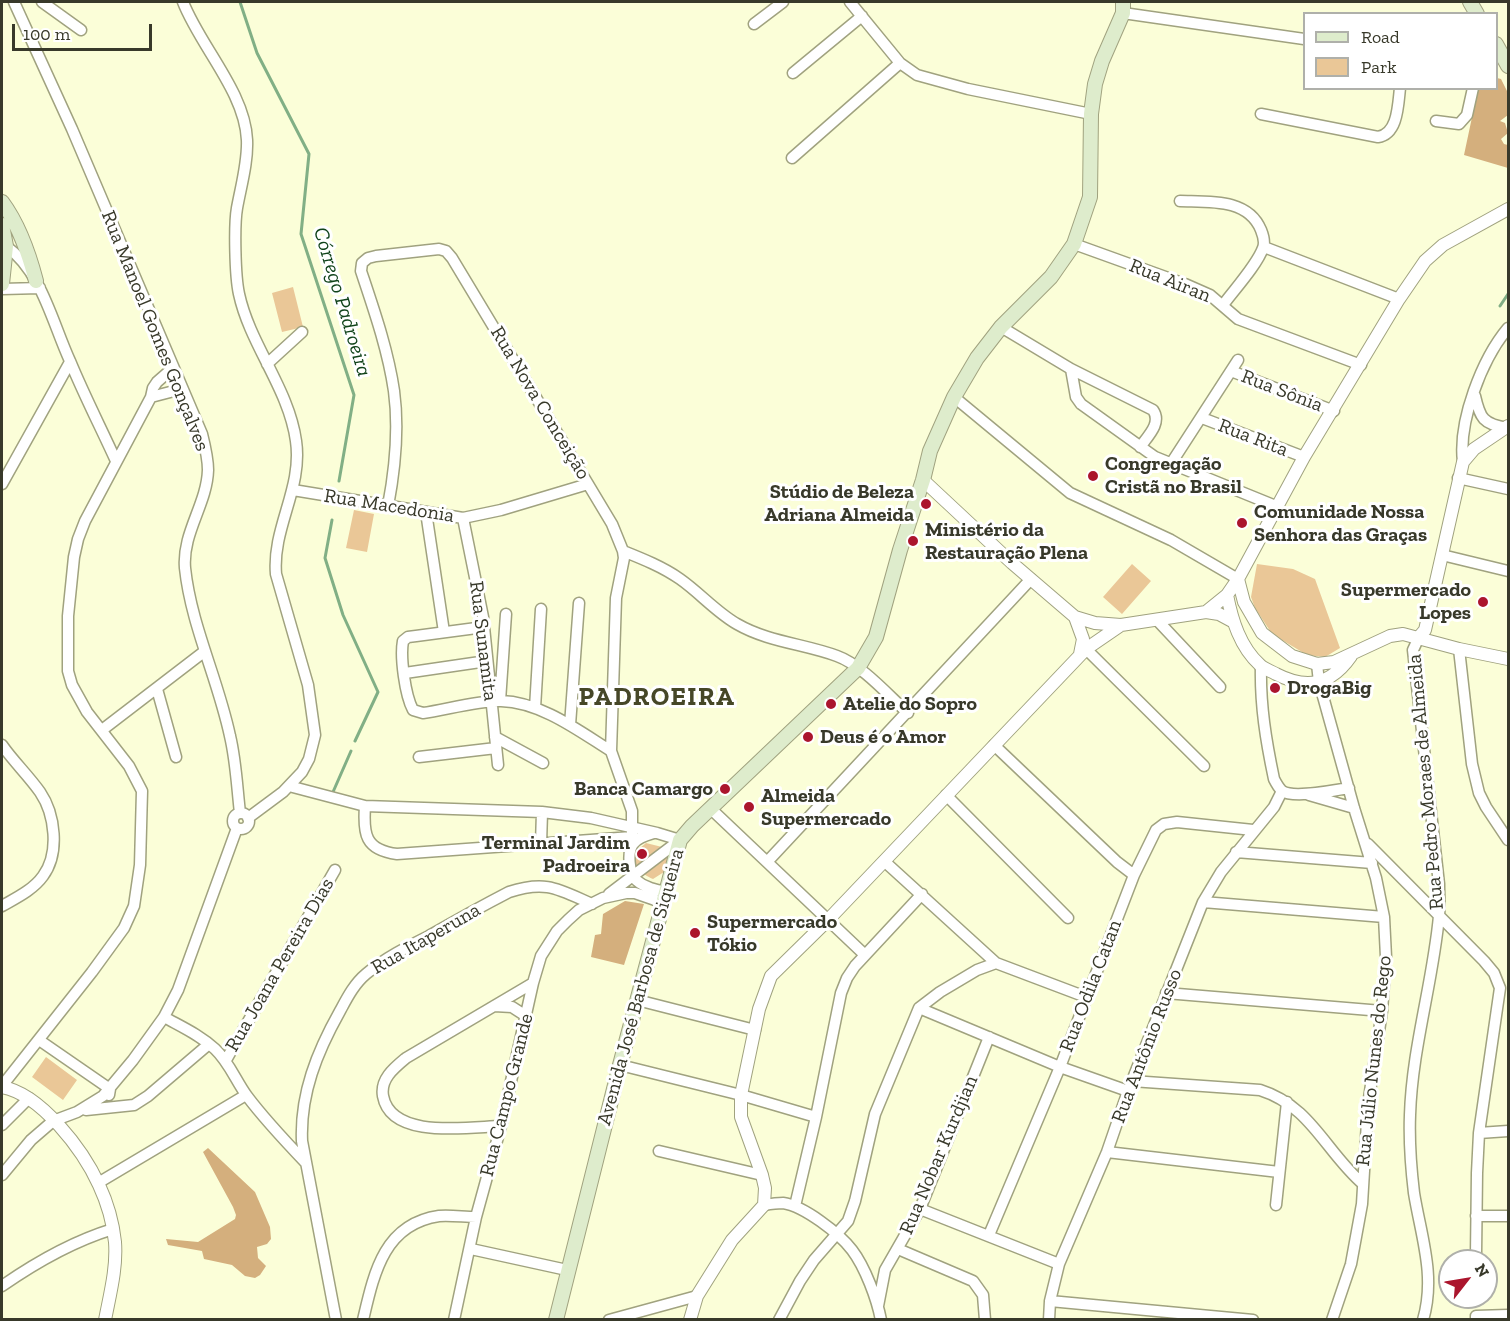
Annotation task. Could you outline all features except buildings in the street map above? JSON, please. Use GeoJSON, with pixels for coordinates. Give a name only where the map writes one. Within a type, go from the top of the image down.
{"type":"FeatureCollection","features":[{"type":"Feature","properties":{"kind":"main road","name":"Avenida José Barbosa de Siqueira"},"geometry":{"type":"LineString","coordinates":[[556,1320],[567,1270],[680,840],[710,808],[858,668],[876,637],[930,451],[954,397],[977,358],[1001,327],[1054,278],[1074,244],[1090,197],[1091,114],[1095,84],[1123,8]]}},
{"type":"Feature","properties":{"kind":"main road"},"geometry":{"type":"LineString","coordinates":[[2,202],[29,254],[38,285]]}},
{"type":"Feature","properties":{"kind":"main road"},"geometry":{"type":"LineString","coordinates":[[2,225],[6,246],[2,284]]}},
{"type":"Feature","properties":{"kind":"street","name":"Rua Manoel Gomes Gonçalves"},"geometry":{"type":"LineString","coordinates":[[14,2],[72,129],[202,434],[207,452],[208,471],[205,488],[188,539],[185,566],[205,651],[230,735],[244,815],[235,814],[233,819],[233,824],[237,828],[178,990],[164,1017]]}},
{"type":"Feature","properties":{"kind":"street"},"geometry":{"type":"LineString","coordinates":[[42,2],[81,30]]}},
{"type":"Feature","properties":{"kind":"street"},"geometry":{"type":"LineString","coordinates":[[183,2],[189,17],[236,99],[244,122],[247,140],[246,156],[236,211],[238,292],[244,312],[290,415],[297,442],[297,475],[274,558],[276,574],[308,686],[315,735],[309,759],[302,772],[289,786],[244,815]]}},
{"type":"Feature","properties":{"kind":"street"},"geometry":{"type":"LineString","coordinates":[[754,24],[783,2]]}},
{"type":"Feature","properties":{"kind":"street"},"geometry":{"type":"LineString","coordinates":[[850,2],[900,63],[916,75],[1091,114]]}},
{"type":"Feature","properties":{"kind":"street"},"geometry":{"type":"LineString","coordinates":[[1123,8],[1303,39]]}},
{"type":"Feature","properties":{"kind":"street"},"geometry":{"type":"LineString","coordinates":[[793,73],[862,16]]}},
{"type":"Feature","properties":{"kind":"street"},"geometry":{"type":"LineString","coordinates":[[792,158],[900,63]]}},
{"type":"Feature","properties":{"kind":"street"},"geometry":{"type":"LineString","coordinates":[[1261,114],[1344,131],[1383,136],[1394,124],[1400,90]]}},
{"type":"Feature","properties":{"kind":"street"},"geometry":{"type":"LineString","coordinates":[[1436,121],[1459,124],[1464,120],[1473,90]]}},
{"type":"Feature","properties":{"kind":"street"},"geometry":{"type":"LineString","coordinates":[[1180,201],[1227,203],[1250,214],[1258,223],[1264,247],[1223,305]]}},
{"type":"Feature","properties":{"kind":"street"},"geometry":{"type":"LineString","coordinates":[[1206,612],[1227,595],[1238,579],[1304,458],[1399,299],[1425,261],[1443,245],[1509,209]]}},
{"type":"Feature","properties":{"kind":"street","name":"Rua Airan"},"geometry":{"type":"LineString","coordinates":[[1074,244],[1210,295],[1238,319],[1361,364]]}},
{"type":"Feature","properties":{"kind":"street"},"geometry":{"type":"LineString","coordinates":[[6,246],[18,255],[38,285],[70,362],[116,461]]}},
{"type":"Feature","properties":{"kind":"street"},"geometry":{"type":"LineString","coordinates":[[1264,247],[1399,299]]}},
{"type":"Feature","properties":{"kind":"street","name":"Rua Nova Conceição"},"geometry":{"type":"LineString","coordinates":[[388,506],[396,436],[394,392],[378,321],[361,271],[362,263],[376,256],[427,249],[446,251],[612,524],[623,551]]}},
{"type":"Feature","properties":{"kind":"street"},"geometry":{"type":"LineString","coordinates":[[2,289],[38,285]]}},
{"type":"Feature","properties":{"kind":"street"},"geometry":{"type":"LineString","coordinates":[[1001,327],[1071,369],[1153,410],[1156,415],[1156,424],[1140,447]]}},
{"type":"Feature","properties":{"kind":"street"},"geometry":{"type":"LineString","coordinates":[[1419,637],[1425,630],[1463,462],[1463,438],[1474,393],[1498,340],[1509,328]]}},
{"type":"Feature","properties":{"kind":"street"},"geometry":{"type":"LineString","coordinates":[[267,364],[302,332]]}},
{"type":"Feature","properties":{"kind":"street"},"geometry":{"type":"LineString","coordinates":[[1172,462],[1238,360]]}},
{"type":"Feature","properties":{"kind":"street"},"geometry":{"type":"LineString","coordinates":[[2,484],[70,362]]}},
{"type":"Feature","properties":{"kind":"street"},"geometry":{"type":"LineString","coordinates":[[105,1320],[114,1272],[115,1248],[113,1230],[98,1183],[79,1150],[53,1121],[29,1098],[13,1089],[2,1087],[124,928],[134,906],[140,865],[142,791],[129,766],[78,698],[72,685],[68,671],[68,616],[74,556],[85,521],[151,397],[153,388],[173,368]]}},
{"type":"Feature","properties":{"kind":"street"},"geometry":{"type":"LineString","coordinates":[[1071,369],[1076,397],[1081,404],[1140,447],[1155,457],[1278,507]]}},
{"type":"Feature","properties":{"kind":"street","name":"Rua Sônia"},"geometry":{"type":"LineString","coordinates":[[1231,371],[1334,411]]}},
{"type":"Feature","properties":{"kind":"street"},"geometry":{"type":"LineString","coordinates":[[151,397],[174,391],[184,393]]}},
{"type":"Feature","properties":{"kind":"street"},"geometry":{"type":"LineString","coordinates":[[1474,393],[1479,413],[1484,419],[1492,425],[1508,427]]}},
{"type":"Feature","properties":{"kind":"street"},"geometry":{"type":"LineString","coordinates":[[954,397],[1070,493],[1171,540],[1238,579],[1244,602],[1262,633],[1292,656],[1317,664],[1334,662],[1370,644],[1390,636],[1403,634],[1509,659]]}},
{"type":"Feature","properties":{"kind":"street","name":"Rua Rita"},"geometry":{"type":"LineString","coordinates":[[1202,418],[1304,458]]}},
{"type":"Feature","properties":{"kind":"street"},"geometry":{"type":"LineString","coordinates":[[1463,462],[1474,449],[1508,427]]}},
{"type":"Feature","properties":{"kind":"street"},"geometry":{"type":"LineString","coordinates":[[1458,478],[1509,489]]}},
{"type":"Feature","properties":{"kind":"street"},"geometry":{"type":"LineString","coordinates":[[923,480],[1075,617],[1095,623],[1121,625],[1206,612],[1219,614],[1232,621]]}},
{"type":"Feature","properties":{"kind":"street","name":"Rua Macedonia"},"geometry":{"type":"LineString","coordinates":[[293,490],[463,518],[588,484]]}},
{"type":"Feature","properties":{"kind":"street"},"geometry":{"type":"LineString","coordinates":[[426,512],[444,632]]}},
{"type":"Feature","properties":{"kind":"street","name":"Rua Sunamita"},"geometry":{"type":"LineString","coordinates":[[463,518],[496,701],[495,742],[498,765]]}},
{"type":"Feature","properties":{"kind":"street"},"geometry":{"type":"LineString","coordinates":[[623,551],[667,570],[682,580],[719,613],[739,626],[838,656],[858,668],[908,712]]}},
{"type":"Feature","properties":{"kind":"street"},"geometry":{"type":"LineString","coordinates":[[623,551],[624,558],[616,598],[611,751],[616,770],[630,800],[632,836],[630,856],[633,876],[644,886],[666,897]]}},
{"type":"Feature","properties":{"kind":"street"},"geometry":{"type":"LineString","coordinates":[[1442,555],[1509,571]]}},
{"type":"Feature","properties":{"kind":"street"},"geometry":{"type":"LineString","coordinates":[[768,862],[1031,579]]}},
{"type":"Feature","properties":{"kind":"street"},"geometry":{"type":"LineString","coordinates":[[1227,595],[1232,621],[1245,646],[1261,666],[1299,684],[1319,682],[1342,669],[1352,655]]}},
{"type":"Feature","properties":{"kind":"street"},"geometry":{"type":"LineString","coordinates":[[570,726],[579,603]]}},
{"type":"Feature","properties":{"kind":"street"},"geometry":{"type":"LineString","coordinates":[[535,708],[541,609]]}},
{"type":"Feature","properties":{"kind":"street"},"geometry":{"type":"LineString","coordinates":[[496,701],[506,615]]}},
{"type":"Feature","properties":{"kind":"street"},"geometry":{"type":"LineString","coordinates":[[1075,617],[1083,639],[1083,651],[1204,766]]}},
{"type":"Feature","properties":{"kind":"street"},"geometry":{"type":"LineString","coordinates":[[1157,620],[1220,687]]}},
{"type":"Feature","properties":{"kind":"street"},"geometry":{"type":"LineString","coordinates":[[690,1320],[697,1296],[732,1240],[764,1205],[765,1188],[762,1175],[743,1127],[741,1095],[759,1010],[771,976],[828,920],[1083,651],[1121,625]]}},
{"type":"Feature","properties":{"kind":"street"},"geometry":{"type":"LineString","coordinates":[[484,627],[405,639],[402,644],[410,704],[417,712],[423,713],[496,701],[517,703],[535,708],[611,751]]}},
{"type":"Feature","properties":{"kind":"street","name":"Rua Pedro Moraes de Almeida"},"geometry":{"type":"LineString","coordinates":[[1419,637],[1413,650],[1436,842],[1439,915],[1413,1076],[1410,1116],[1414,1194],[1427,1255],[1429,1276],[1428,1301],[1423,1320]]}},
{"type":"Feature","properties":{"kind":"street"},"geometry":{"type":"LineString","coordinates":[[1459,649],[1472,764],[1479,793],[1490,814],[1509,840]]}},
{"type":"Feature","properties":{"kind":"street"},"geometry":{"type":"LineString","coordinates":[[102,730],[205,651]]}},
{"type":"Feature","properties":{"kind":"street"},"geometry":{"type":"LineString","coordinates":[[405,673],[487,661]]}},
{"type":"Feature","properties":{"kind":"street","name":"Rua Júlio Nunes do Rego"},"geometry":{"type":"LineString","coordinates":[[1317,664],[1319,682],[1354,808],[1372,863],[1384,918],[1386,957],[1382,1011],[1368,1105],[1362,1204],[1351,1264],[1332,1320]]}},
{"type":"Feature","properties":{"kind":"street"},"geometry":{"type":"LineString","coordinates":[[1261,666],[1260,694],[1266,742],[1274,779],[1282,791],[1303,793],[1354,808]]}},
{"type":"Feature","properties":{"kind":"street"},"geometry":{"type":"LineString","coordinates":[[157,689],[176,757]]}},
{"type":"Feature","properties":{"kind":"street"},"geometry":{"type":"LineString","coordinates":[[419,757],[495,742],[543,763]]}},
{"type":"Feature","properties":{"kind":"street"},"geometry":{"type":"LineString","coordinates":[[2,745],[40,793],[49,810],[54,845],[52,859],[44,875],[35,885],[2,906]]}},
{"type":"Feature","properties":{"kind":"street"},"geometry":{"type":"LineString","coordinates":[[994,745],[1134,875]]}},
{"type":"Feature","properties":{"kind":"street"},"geometry":{"type":"LineString","coordinates":[[289,786],[365,806],[542,812],[609,822],[632,836],[657,833]]}},
{"type":"Feature","properties":{"kind":"street"},"geometry":{"type":"LineString","coordinates":[[1303,793],[1349,788]]}},
{"type":"Feature","properties":{"kind":"street","name":"Rua Antônio Russo"},"geometry":{"type":"LineString","coordinates":[[1049,1320],[1050,1301],[1059,1264],[1107,1152],[1130,1086],[1203,903],[1212,885],[1253,830],[1274,807],[1282,791]]}},
{"type":"Feature","properties":{"kind":"street"},"geometry":{"type":"LineString","coordinates":[[946,795],[1068,918]]}},
{"type":"Feature","properties":{"kind":"street"},"geometry":{"type":"LineString","coordinates":[[365,806],[364,832],[374,846],[397,854],[657,833],[680,840]]}},
{"type":"Feature","properties":{"kind":"street"},"geometry":{"type":"LineString","coordinates":[[710,808],[865,955]]}},
{"type":"Feature","properties":{"kind":"street"},"geometry":{"type":"LineString","coordinates":[[541,844],[542,812]]}},
{"type":"Feature","properties":{"kind":"street"},"geometry":{"type":"LineString","coordinates":[[606,838],[609,822]]}},
{"type":"Feature","properties":{"kind":"street","name":"Rua Odila Catan"},"geometry":{"type":"LineString","coordinates":[[989,1235],[1060,1067],[1134,875],[1156,830],[1164,824],[1177,822],[1253,830]]}},
{"type":"Feature","properties":{"kind":"street","name":"Rua Campo Grande"},"geometry":{"type":"LineString","coordinates":[[454,1320],[471,1249],[476,1216],[501,1126],[532,983],[541,956],[557,931],[579,910],[603,898],[680,840]]}},
{"type":"Feature","properties":{"kind":"street"},"geometry":{"type":"LineString","coordinates":[[1365,840],[1484,961],[1494,973],[1500,988],[1479,1133],[1476,1249]]}},
{"type":"Feature","properties":{"kind":"street"},"geometry":{"type":"LineString","coordinates":[[1236,852],[1372,863]]}},
{"type":"Feature","properties":{"kind":"street"},"geometry":{"type":"LineString","coordinates":[[884,861],[996,963],[1086,997]]}},
{"type":"Feature","properties":{"kind":"street","name":"Rua Joana Pereira Dias"},"geometry":{"type":"LineString","coordinates":[[226,1060],[335,870]]}},
{"type":"Feature","properties":{"kind":"street","name":"Rua Itaperuna"},"geometry":{"type":"LineString","coordinates":[[336,1320],[302,1141],[301,1122],[315,1059],[352,989],[364,975],[392,956],[509,891],[527,886],[552,886],[592,903]]}},
{"type":"Feature","properties":{"kind":"street","name":"Rua Campo Grande"},"geometry":{"type":"LineString","coordinates":[[603,898],[626,893],[666,897]]}},
{"type":"Feature","properties":{"kind":"street"},"geometry":{"type":"LineString","coordinates":[[795,1206],[841,993],[847,978],[865,955],[922,894]]}},
{"type":"Feature","properties":{"kind":"street"},"geometry":{"type":"LineString","coordinates":[[1203,903],[1384,918]]}},
{"type":"Feature","properties":{"kind":"street"},"geometry":{"type":"LineString","coordinates":[[779,1320],[785,1305],[814,1260],[838,1235],[853,1210],[875,1114],[919,1008],[940,992],[977,970],[996,963]]}},
{"type":"Feature","properties":{"kind":"street"},"geometry":{"type":"LineString","coordinates":[[501,1126],[426,1128],[406,1123],[392,1115],[383,1095],[384,1081],[395,1067],[532,983]]}},
{"type":"Feature","properties":{"kind":"street"},"geometry":{"type":"LineString","coordinates":[[1166,993],[1382,1011]]}},
{"type":"Feature","properties":{"kind":"street"},"geometry":{"type":"LineString","coordinates":[[637,1000],[755,1030]]}},
{"type":"Feature","properties":{"kind":"street"},"geometry":{"type":"LineString","coordinates":[[494,1006],[512,1007],[526,1016]]}},
{"type":"Feature","properties":{"kind":"street"},"geometry":{"type":"LineString","coordinates":[[919,1008],[1060,1067],[1130,1086],[1260,1090],[1287,1102],[1313,1126],[1337,1158],[1363,1184]]}},
{"type":"Feature","properties":{"kind":"street"},"geometry":{"type":"LineString","coordinates":[[77,1112],[110,1089],[164,1017]]}},
{"type":"Feature","properties":{"kind":"street","name":"Rua Joana Pereira Dias"},"geometry":{"type":"LineString","coordinates":[[164,1017],[192,1032],[226,1060],[246,1095],[275,1131],[307,1164]]}},
{"type":"Feature","properties":{"kind":"street","name":"Rua Nobar Kurdjian"},"geometry":{"type":"LineString","coordinates":[[878,1306],[885,1270],[920,1209],[989,1037]]}},
{"type":"Feature","properties":{"kind":"street"},"geometry":{"type":"LineString","coordinates":[[39,1040],[110,1089]]}},
{"type":"Feature","properties":{"kind":"street"},"geometry":{"type":"LineString","coordinates":[[2,1175],[31,1140],[53,1121],[93,1108],[134,1105],[148,1096],[209,1044]]}},
{"type":"Feature","properties":{"kind":"street"},"geometry":{"type":"LineString","coordinates":[[620,1065],[741,1095],[816,1117]]}},
{"type":"Feature","properties":{"kind":"street"},"geometry":{"type":"LineString","coordinates":[[110,1089],[110,1101],[117,1107]]}},
{"type":"Feature","properties":{"kind":"street"},"geometry":{"type":"LineString","coordinates":[[98,1183],[246,1095]]}},
{"type":"Feature","properties":{"kind":"street"},"geometry":{"type":"LineString","coordinates":[[2,1125],[29,1098]]}},
{"type":"Feature","properties":{"kind":"street"},"geometry":{"type":"LineString","coordinates":[[1276,1205],[1287,1102]]}},
{"type":"Feature","properties":{"kind":"street"},"geometry":{"type":"LineString","coordinates":[[1479,1133],[1509,1131]]}},
{"type":"Feature","properties":{"kind":"street"},"geometry":{"type":"LineString","coordinates":[[658,1151],[762,1175]]}},
{"type":"Feature","properties":{"kind":"street"},"geometry":{"type":"LineString","coordinates":[[1107,1152],[1279,1172]]}},
{"type":"Feature","properties":{"kind":"street"},"geometry":{"type":"LineString","coordinates":[[764,1205],[783,1203],[795,1206],[838,1235],[854,1252],[878,1306],[881,1320]]}},
{"type":"Feature","properties":{"kind":"street"},"geometry":{"type":"LineString","coordinates":[[920,1209],[1059,1264]]}},
{"type":"Feature","properties":{"kind":"street"},"geometry":{"type":"LineString","coordinates":[[363,1320],[379,1264],[389,1243],[407,1228],[439,1216],[476,1216]]}},
{"type":"Feature","properties":{"kind":"street"},"geometry":{"type":"LineString","coordinates":[[1476,1216],[1509,1216]]}},
{"type":"Feature","properties":{"kind":"street"},"geometry":{"type":"LineString","coordinates":[[2,1286],[23,1272],[95,1235],[113,1230]]}},
{"type":"Feature","properties":{"kind":"street"},"geometry":{"type":"LineString","coordinates":[[471,1249],[567,1270]]}},
{"type":"Feature","properties":{"kind":"street"},"geometry":{"type":"LineString","coordinates":[[898,1249],[973,1281],[984,1295],[985,1320]]}},
{"type":"Feature","properties":{"kind":"street"},"geometry":{"type":"LineString","coordinates":[[609,1320],[697,1296]]}},
{"type":"Feature","properties":{"kind":"street"},"geometry":{"type":"LineString","coordinates":[[1050,1301],[1253,1320]]}},
{"type":"Feature","properties":{"kind":"street"},"geometry":{"type":"LineString","coordinates":[[1476,1320],[1476,1316],[1509,1315]]}},
{"type":"Feature","properties":{"kind":"green space"},"geometry":{"type":"Polygon","coordinates":[[[293,287],[303,327],[282,332],[272,293],[293,287]]]}},
{"type":"Feature","properties":{"kind":"green space"},"geometry":{"type":"Polygon","coordinates":[[[354,510],[374,514],[367,552],[346,548],[354,510]]]}},
{"type":"Feature","properties":{"kind":"green space"},"geometry":{"type":"Polygon","coordinates":[[[1132,564],[1151,581],[1122,614],[1103,597],[1132,564]]]}},
{"type":"Feature","properties":{"kind":"green space"},"geometry":{"type":"Polygon","coordinates":[[[1257,564],[1293,569],[1315,579],[1340,648],[1325,657],[1307,655],[1272,634],[1255,608],[1251,597],[1257,564]]]}},
{"type":"Feature","properties":{"kind":"green space"},"geometry":{"type":"Polygon","coordinates":[[[646,843],[662,847],[668,859],[664,872],[653,879],[639,870],[633,854],[646,843]]]}},
{"type":"Feature","properties":{"kind":"green space"},"geometry":{"type":"Polygon","coordinates":[[[46,1057],[77,1080],[63,1100],[32,1077],[46,1057]]]}},
{"type":"Feature","properties":{"kind":"shaded area"},"geometry":{"type":"Polygon","coordinates":[[[1498,78],[1501,79],[1508,93],[1508,115],[1500,121],[1505,123],[1508,133],[1501,139],[1504,144],[1508,145],[1508,168],[1464,155],[1478,90],[1498,90],[1498,78]]]}},
{"type":"Feature","properties":{"kind":"shaded area"},"geometry":{"type":"Polygon","coordinates":[[[625,901],[644,904],[624,965],[591,957],[595,935],[601,934],[603,914],[625,901]]]}},
{"type":"Feature","properties":{"kind":"shaded area"},"geometry":{"type":"Polygon","coordinates":[[[208,1148],[255,1192],[270,1227],[271,1239],[267,1244],[257,1247],[258,1258],[266,1266],[255,1278],[245,1276],[232,1265],[204,1259],[202,1251],[168,1245],[166,1239],[198,1242],[235,1219],[233,1207],[203,1152],[208,1148]]]}},
{"type":"Feature","properties":{"kind":"waterway","name":"Córrego Padroeira"},"geometry":{"type":"LineString","coordinates":[[240,2],[257,53],[309,154],[301,234],[354,395],[339,481]]}},
{"type":"Feature","properties":{"kind":"waterway"},"geometry":{"type":"LineString","coordinates":[[1500,306],[1508,294]]}},
{"type":"Feature","properties":{"kind":"waterway","name":"Córrego Padroeira"},"geometry":{"type":"LineString","coordinates":[[332,520],[325,558],[343,615],[378,692],[355,741]]}},
{"type":"Feature","properties":{"kind":"waterway","name":"Córrego Padroeira"},"geometry":{"type":"LineString","coordinates":[[333,792],[351,751]]}},
{"type":"Feature","properties":{"kind":"place","name":"Congregação Cristã no Brasil"},"geometry":{"type":"Point","coordinates":[1093,476]}},
{"type":"Feature","properties":{"kind":"place","name":"Stúdio de Beleza Adriana Almeida"},"geometry":{"type":"Point","coordinates":[926,504]}},
{"type":"Feature","properties":{"kind":"place","name":"Comunidade Nossa Senhora das Graças"},"geometry":{"type":"Point","coordinates":[1242,523]}},
{"type":"Feature","properties":{"kind":"place","name":"Ministério da Restauração Plena"},"geometry":{"type":"Point","coordinates":[913,541]}},
{"type":"Feature","properties":{"kind":"place","name":"Supermercado Lopes"},"geometry":{"type":"Point","coordinates":[1483,602]}},
{"type":"Feature","properties":{"kind":"place","name":"DrogaBig"},"geometry":{"type":"Point","coordinates":[1275,688]}},
{"type":"Feature","properties":{"kind":"place","name":"Atelie do Sopro"},"geometry":{"type":"Point","coordinates":[831,704]}},
{"type":"Feature","properties":{"kind":"place","name":"Deus é o Amor"},"geometry":{"type":"Point","coordinates":[808,737]}},
{"type":"Feature","properties":{"kind":"place","name":"Banca Camargo"},"geometry":{"type":"Point","coordinates":[725,789]}},
{"type":"Feature","properties":{"kind":"place","name":"Almeida Supermercado"},"geometry":{"type":"Point","coordinates":[749,807]}},
{"type":"Feature","properties":{"kind":"place","name":"Terminal Jardim Padroeira"},"geometry":{"type":"Point","coordinates":[642,854]}},
{"type":"Feature","properties":{"kind":"place","name":"Supermercado Tókio"},"geometry":{"type":"Point","coordinates":[695,933]}},
{"type":"Feature","properties":{"kind":"district","name":"PADROEIRA"},"geometry":{"type":"Point","coordinates":[657,698]}}]}
